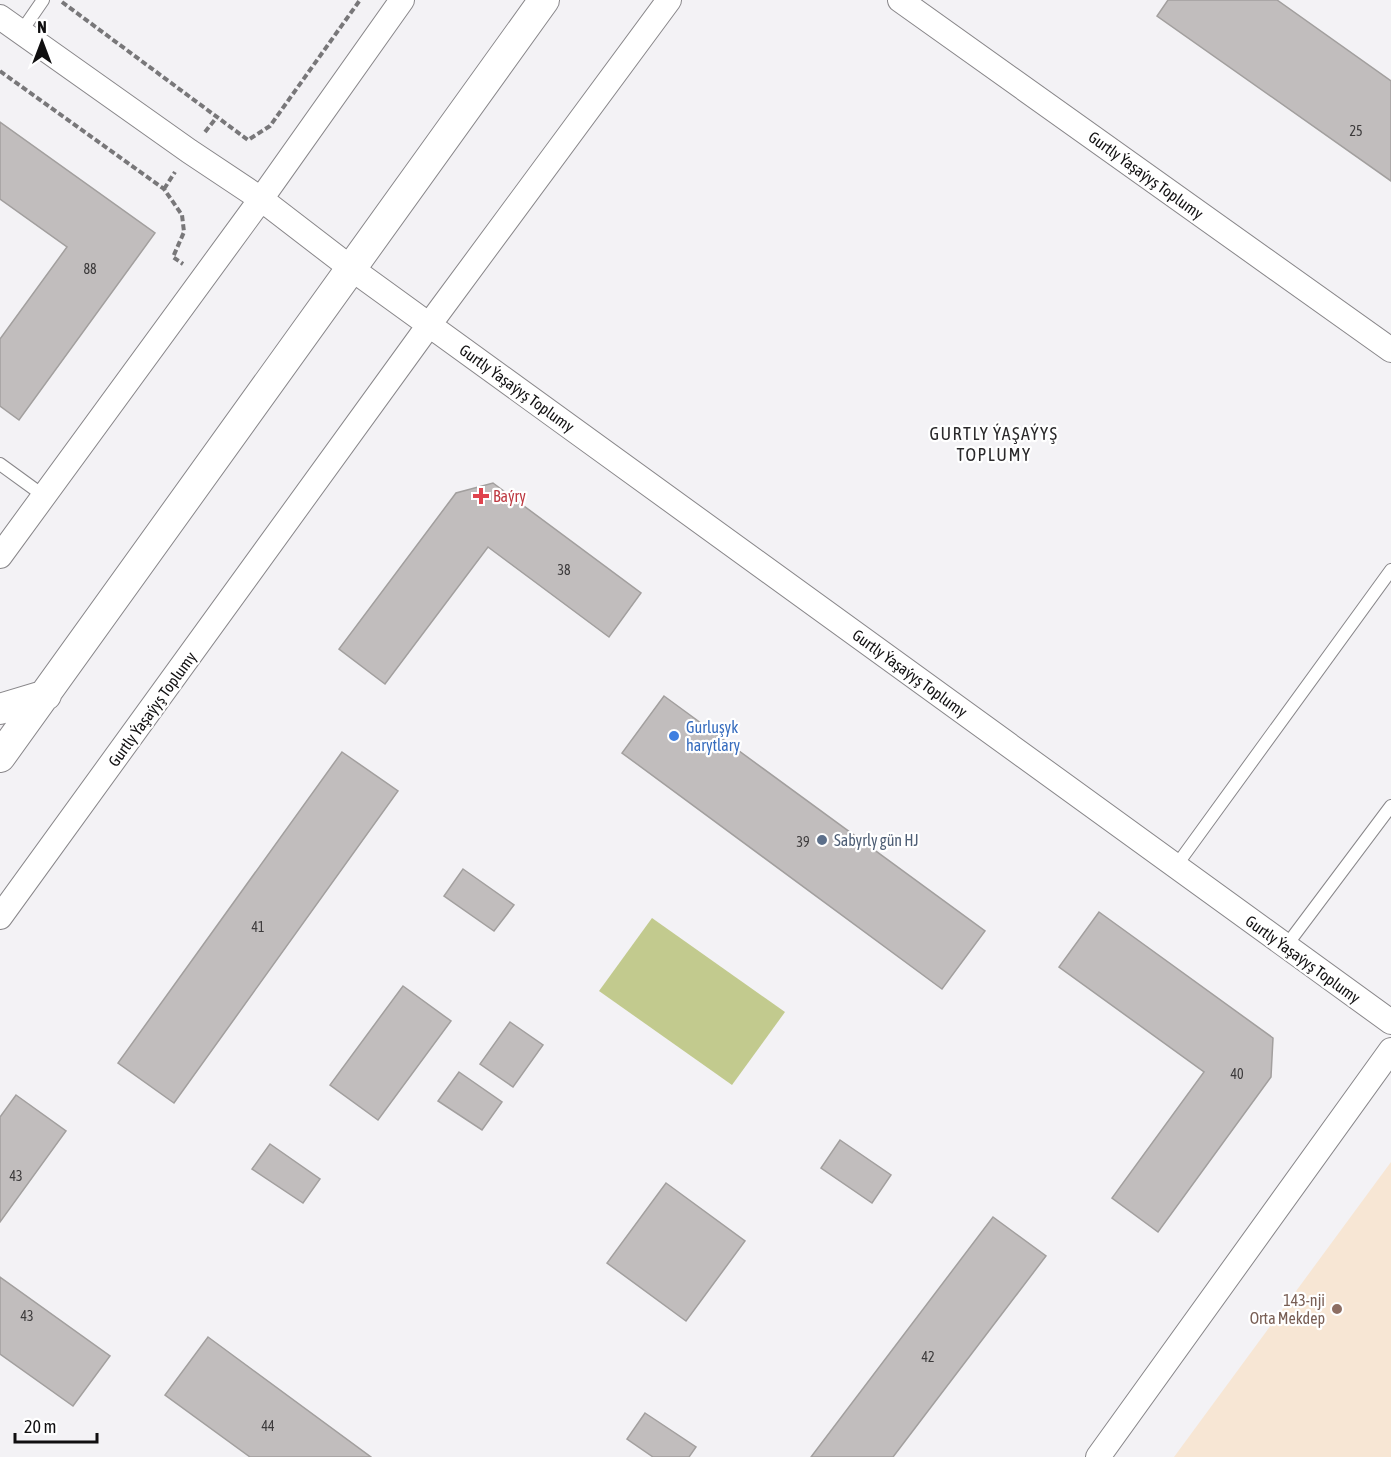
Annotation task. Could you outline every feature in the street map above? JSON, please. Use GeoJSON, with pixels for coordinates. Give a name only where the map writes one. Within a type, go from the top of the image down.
{"type":"FeatureCollection","features":[{"type":"Feature","properties":{"kind":"street"},"geometry":{"type":"LineString","coordinates":[[0,556],[261,199],[402,0]]}},
{"type":"Feature","properties":{"kind":"street"},"geometry":{"type":"LineString","coordinates":[[0,757],[544,0]]}},
{"type":"Feature","properties":{"kind":"street","name":"Gurtly Ýaşaýyş Toplumy"},"geometry":{"type":"LineString","coordinates":[[0,917],[429,325],[669,0]]}},
{"type":"Feature","properties":{"kind":"street","name":"Gurtly Ýaşaýyş Toplumy"},"geometry":{"type":"LineString","coordinates":[[900,0],[1391,350]]}},
{"type":"Feature","properties":{"kind":"street"},"geometry":{"type":"LineString","coordinates":[[0,17],[189,151],[261,199]]}},
{"type":"Feature","properties":{"kind":"street","name":"Gurtly Ýaşaýyş Toplumy"},"geometry":{"type":"LineString","coordinates":[[261,199],[352,269],[1391,1022]]}},
{"type":"Feature","properties":{"kind":"street"},"geometry":{"type":"LineString","coordinates":[[0,710],[46,695]]}},
{"type":"Feature","properties":{"kind":"street"},"geometry":{"type":"LineString","coordinates":[[1098,1457],[1391,1050]]}},
{"type":"Feature","properties":{"kind":"lane"},"geometry":{"type":"LineString","coordinates":[[21,32],[43,0]]}},
{"type":"Feature","properties":{"kind":"lane"},"geometry":{"type":"LineString","coordinates":[[0,464],[44,496]]}},
{"type":"Feature","properties":{"kind":"lane"},"geometry":{"type":"LineString","coordinates":[[1176,866],[1391,570]]}},
{"type":"Feature","properties":{"kind":"lane"},"geometry":{"type":"LineString","coordinates":[[1286,946],[1391,806]]}},
{"type":"Feature","properties":{"kind":"path"},"geometry":{"type":"LineString","coordinates":[[60,0],[248,140],[270,126],[360,0]]}},
{"type":"Feature","properties":{"kind":"path"},"geometry":{"type":"LineString","coordinates":[[0,71],[164,189],[182,216],[184,232],[172,257],[204,277]]}},
{"type":"Feature","properties":{"kind":"shaded area","name":"143-nji Orta Mekdep"},"geometry":{"type":"Polygon","coordinates":[[[1391,1162],[1391,1457],[1174,1457],[1391,1162]]]}},
{"type":"Feature","properties":{"kind":"green space"},"geometry":{"type":"Polygon","coordinates":[[[652,918],[785,1012],[732,1085],[599,991],[652,918]]]}},
{"type":"Feature","properties":{"kind":"building"},"geometry":{"type":"Polygon","coordinates":[[[1168,0],[1277,0],[1391,81],[1391,181],[1157,16],[1168,0]]]}},
{"type":"Feature","properties":{"kind":"building"},"geometry":{"type":"Polygon","coordinates":[[[0,122],[155,233],[19,420],[0,406],[0,339],[67,247],[0,199],[0,122]]]}},
{"type":"Feature","properties":{"kind":"building"},"geometry":{"type":"Polygon","coordinates":[[[493,483],[641,593],[609,637],[488,547],[385,684],[339,649],[456,493],[493,483]]]}},
{"type":"Feature","properties":{"kind":"building"},"geometry":{"type":"Polygon","coordinates":[[[664,696],[985,931],[942,989],[622,753],[664,696]]]}},
{"type":"Feature","properties":{"kind":"building"},"geometry":{"type":"Polygon","coordinates":[[[342,752],[398,791],[174,1103],[118,1063],[342,752]]]}},
{"type":"Feature","properties":{"kind":"building"},"geometry":{"type":"Polygon","coordinates":[[[463,869],[514,905],[494,931],[444,896],[463,869]]]}},
{"type":"Feature","properties":{"kind":"building"},"geometry":{"type":"Polygon","coordinates":[[[1099,912],[1273,1038],[1271,1077],[1158,1232],[1112,1198],[1204,1072],[1059,967],[1099,912]]]}},
{"type":"Feature","properties":{"kind":"building"},"geometry":{"type":"Polygon","coordinates":[[[403,986],[451,1021],[378,1120],[330,1085],[403,986]]]}},
{"type":"Feature","properties":{"kind":"building"},"geometry":{"type":"Polygon","coordinates":[[[510,1022],[543,1045],[513,1087],[480,1064],[510,1022]]]}},
{"type":"Feature","properties":{"kind":"building"},"geometry":{"type":"Polygon","coordinates":[[[459,1072],[502,1102],[482,1130],[438,1101],[459,1072]]]}},
{"type":"Feature","properties":{"kind":"building"},"geometry":{"type":"Polygon","coordinates":[[[16,1095],[66,1131],[0,1222],[0,1117],[16,1095]]]}},
{"type":"Feature","properties":{"kind":"building"},"geometry":{"type":"Polygon","coordinates":[[[840,1140],[891,1175],[872,1203],[821,1168],[840,1140]]]}},
{"type":"Feature","properties":{"kind":"building"},"geometry":{"type":"Polygon","coordinates":[[[270,1144],[320,1179],[303,1203],[252,1169],[270,1144]]]}},
{"type":"Feature","properties":{"kind":"building"},"geometry":{"type":"Polygon","coordinates":[[[666,1183],[745,1241],[686,1321],[607,1263],[666,1183]]]}},
{"type":"Feature","properties":{"kind":"building"},"geometry":{"type":"Polygon","coordinates":[[[993,1217],[1046,1256],[893,1457],[811,1457],[993,1217]]]}},
{"type":"Feature","properties":{"kind":"building"},"geometry":{"type":"Polygon","coordinates":[[[0,1277],[110,1356],[73,1406],[0,1354],[0,1277]]]}},
{"type":"Feature","properties":{"kind":"building"},"geometry":{"type":"Polygon","coordinates":[[[208,1337],[371,1457],[250,1457],[165,1395],[208,1337]]]}},
{"type":"Feature","properties":{"kind":"building"},"geometry":{"type":"Polygon","coordinates":[[[645,1413],[696,1447],[689,1457],[653,1457],[627,1439],[645,1413]]]}},
{"type":"Feature","properties":{"kind":"place","name":"Baýry"},"geometry":{"type":"Point","coordinates":[481,496]}},
{"type":"Feature","properties":{"kind":"place","name":"Gurluşyk harytlary"},"geometry":{"type":"Point","coordinates":[674,736]}},
{"type":"Feature","properties":{"kind":"place","name":"Sabyrly gün HJ"},"geometry":{"type":"Point","coordinates":[822,840]}},
{"type":"Feature","properties":{"kind":"place","name":"143-nji Orta Mekdep"},"geometry":{"type":"Point","coordinates":[1337,1309]}},
{"type":"Feature","properties":{"kind":"district","name":"GURTLY ÝAŞAÝYŞ TOPLUMY"},"geometry":{"type":"Point","coordinates":[994,444]}}]}
